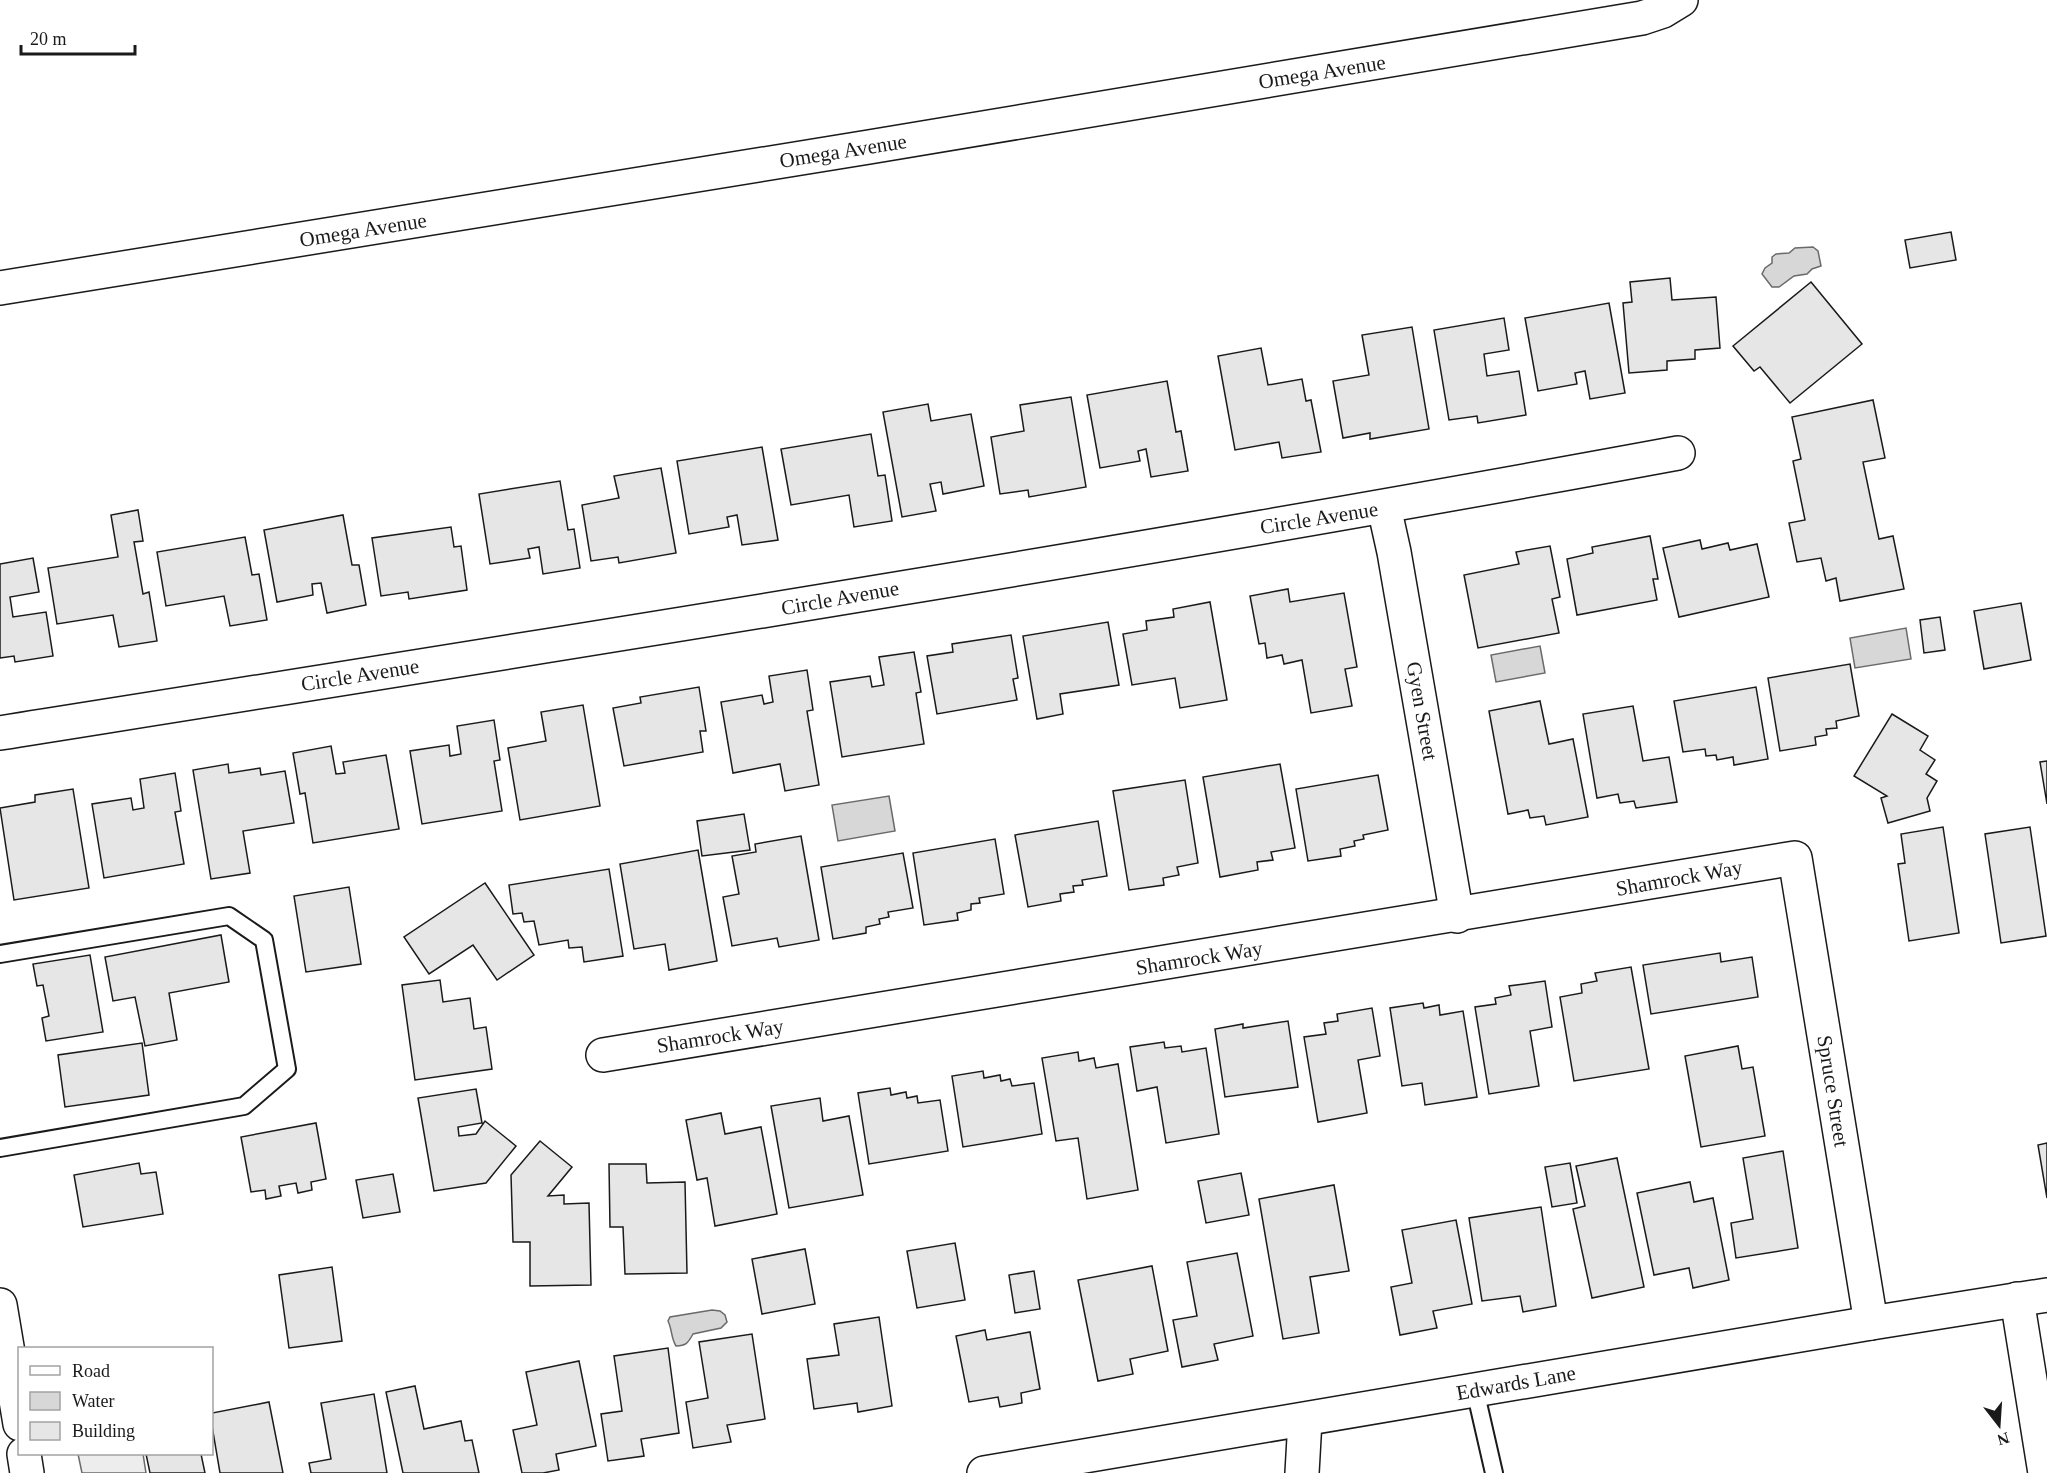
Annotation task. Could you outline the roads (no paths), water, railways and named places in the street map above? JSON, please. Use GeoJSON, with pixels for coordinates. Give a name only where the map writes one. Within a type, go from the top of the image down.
{"type":"FeatureCollection","features":[{"type":"Feature","properties":{"kind":"street","name":"Omega Avenue"},"geometry":{"type":"LineString","coordinates":[[0,288],[1607,24],[1642,18],[1681,0]]}},
{"type":"Feature","properties":{"kind":"street","name":"Circle Avenue"},"geometry":{"type":"LineString","coordinates":[[0,733],[670,626],[1384,507],[1678,453]]}},
{"type":"Feature","properties":{"kind":"street","name":"Gyen Street"},"geometry":{"type":"LineString","coordinates":[[1384,507],[1457,916]]}},
{"type":"Feature","properties":{"kind":"street","name":"Shamrock Way"},"geometry":{"type":"LineString","coordinates":[[603,1055],[1457,916],[1796,858]]}},
{"type":"Feature","properties":{"kind":"street","name":"Spruce Street"},"geometry":{"type":"LineString","coordinates":[[1796,858],[1871,1323]]}},
{"type":"Feature","properties":{"kind":"street","name":"Edwards Lane"},"geometry":{"type":"LineString","coordinates":[[984,1473],[2032,1297]]}},
{"type":"Feature","properties":{"kind":"street"},"geometry":{"type":"LineString","coordinates":[[2032,1297],[2045,1473]]}},
{"type":"Feature","properties":{"kind":"street"},"geometry":{"type":"LineString","coordinates":[[0,1305],[18,1412]]}},
{"type":"Feature","properties":{"kind":"street"},"geometry":{"type":"LineString","coordinates":[[1302,1473],[1305,1420]]}},
{"type":"Feature","properties":{"kind":"street"},"geometry":{"type":"LineString","coordinates":[[24,1455],[27,1473]]}},
{"type":"Feature","properties":{"kind":"lane"},"geometry":{"type":"LineString","coordinates":[[0,954],[229,916],[264,940],[287,1069],[244,1106],[0,1148]]}},
{"type":"Feature","properties":{"kind":"lane"},"geometry":{"type":"LineString","coordinates":[[1475,1390],[1494,1473]]}},
{"type":"Feature","properties":{"kind":"water"},"geometry":{"type":"Polygon","coordinates":[[[1813,247],[1818,251],[1821,266],[1812,269],[1807,274],[1794,276],[1779,287],[1772,287],[1762,274],[1765,268],[1772,263],[1772,257],[1776,254],[1789,253],[1795,248],[1813,247]]]}},
{"type":"Feature","properties":{"kind":"water"},"geometry":{"type":"Polygon","coordinates":[[[1906,628],[1911,659],[1855,668],[1850,638],[1906,628]]]}},
{"type":"Feature","properties":{"kind":"water"},"geometry":{"type":"Polygon","coordinates":[[[1540,646],[1545,673],[1496,682],[1491,655],[1540,646]]]}},
{"type":"Feature","properties":{"kind":"water"},"geometry":{"type":"Polygon","coordinates":[[[889,796],[895,831],[838,841],[832,805],[889,796]]]}},
{"type":"Feature","properties":{"kind":"water"},"geometry":{"type":"Polygon","coordinates":[[[712,1310],[720,1311],[725,1315],[727,1322],[721,1328],[693,1334],[686,1343],[676,1346],[668,1321],[670,1317],[712,1310]]]}}]}
